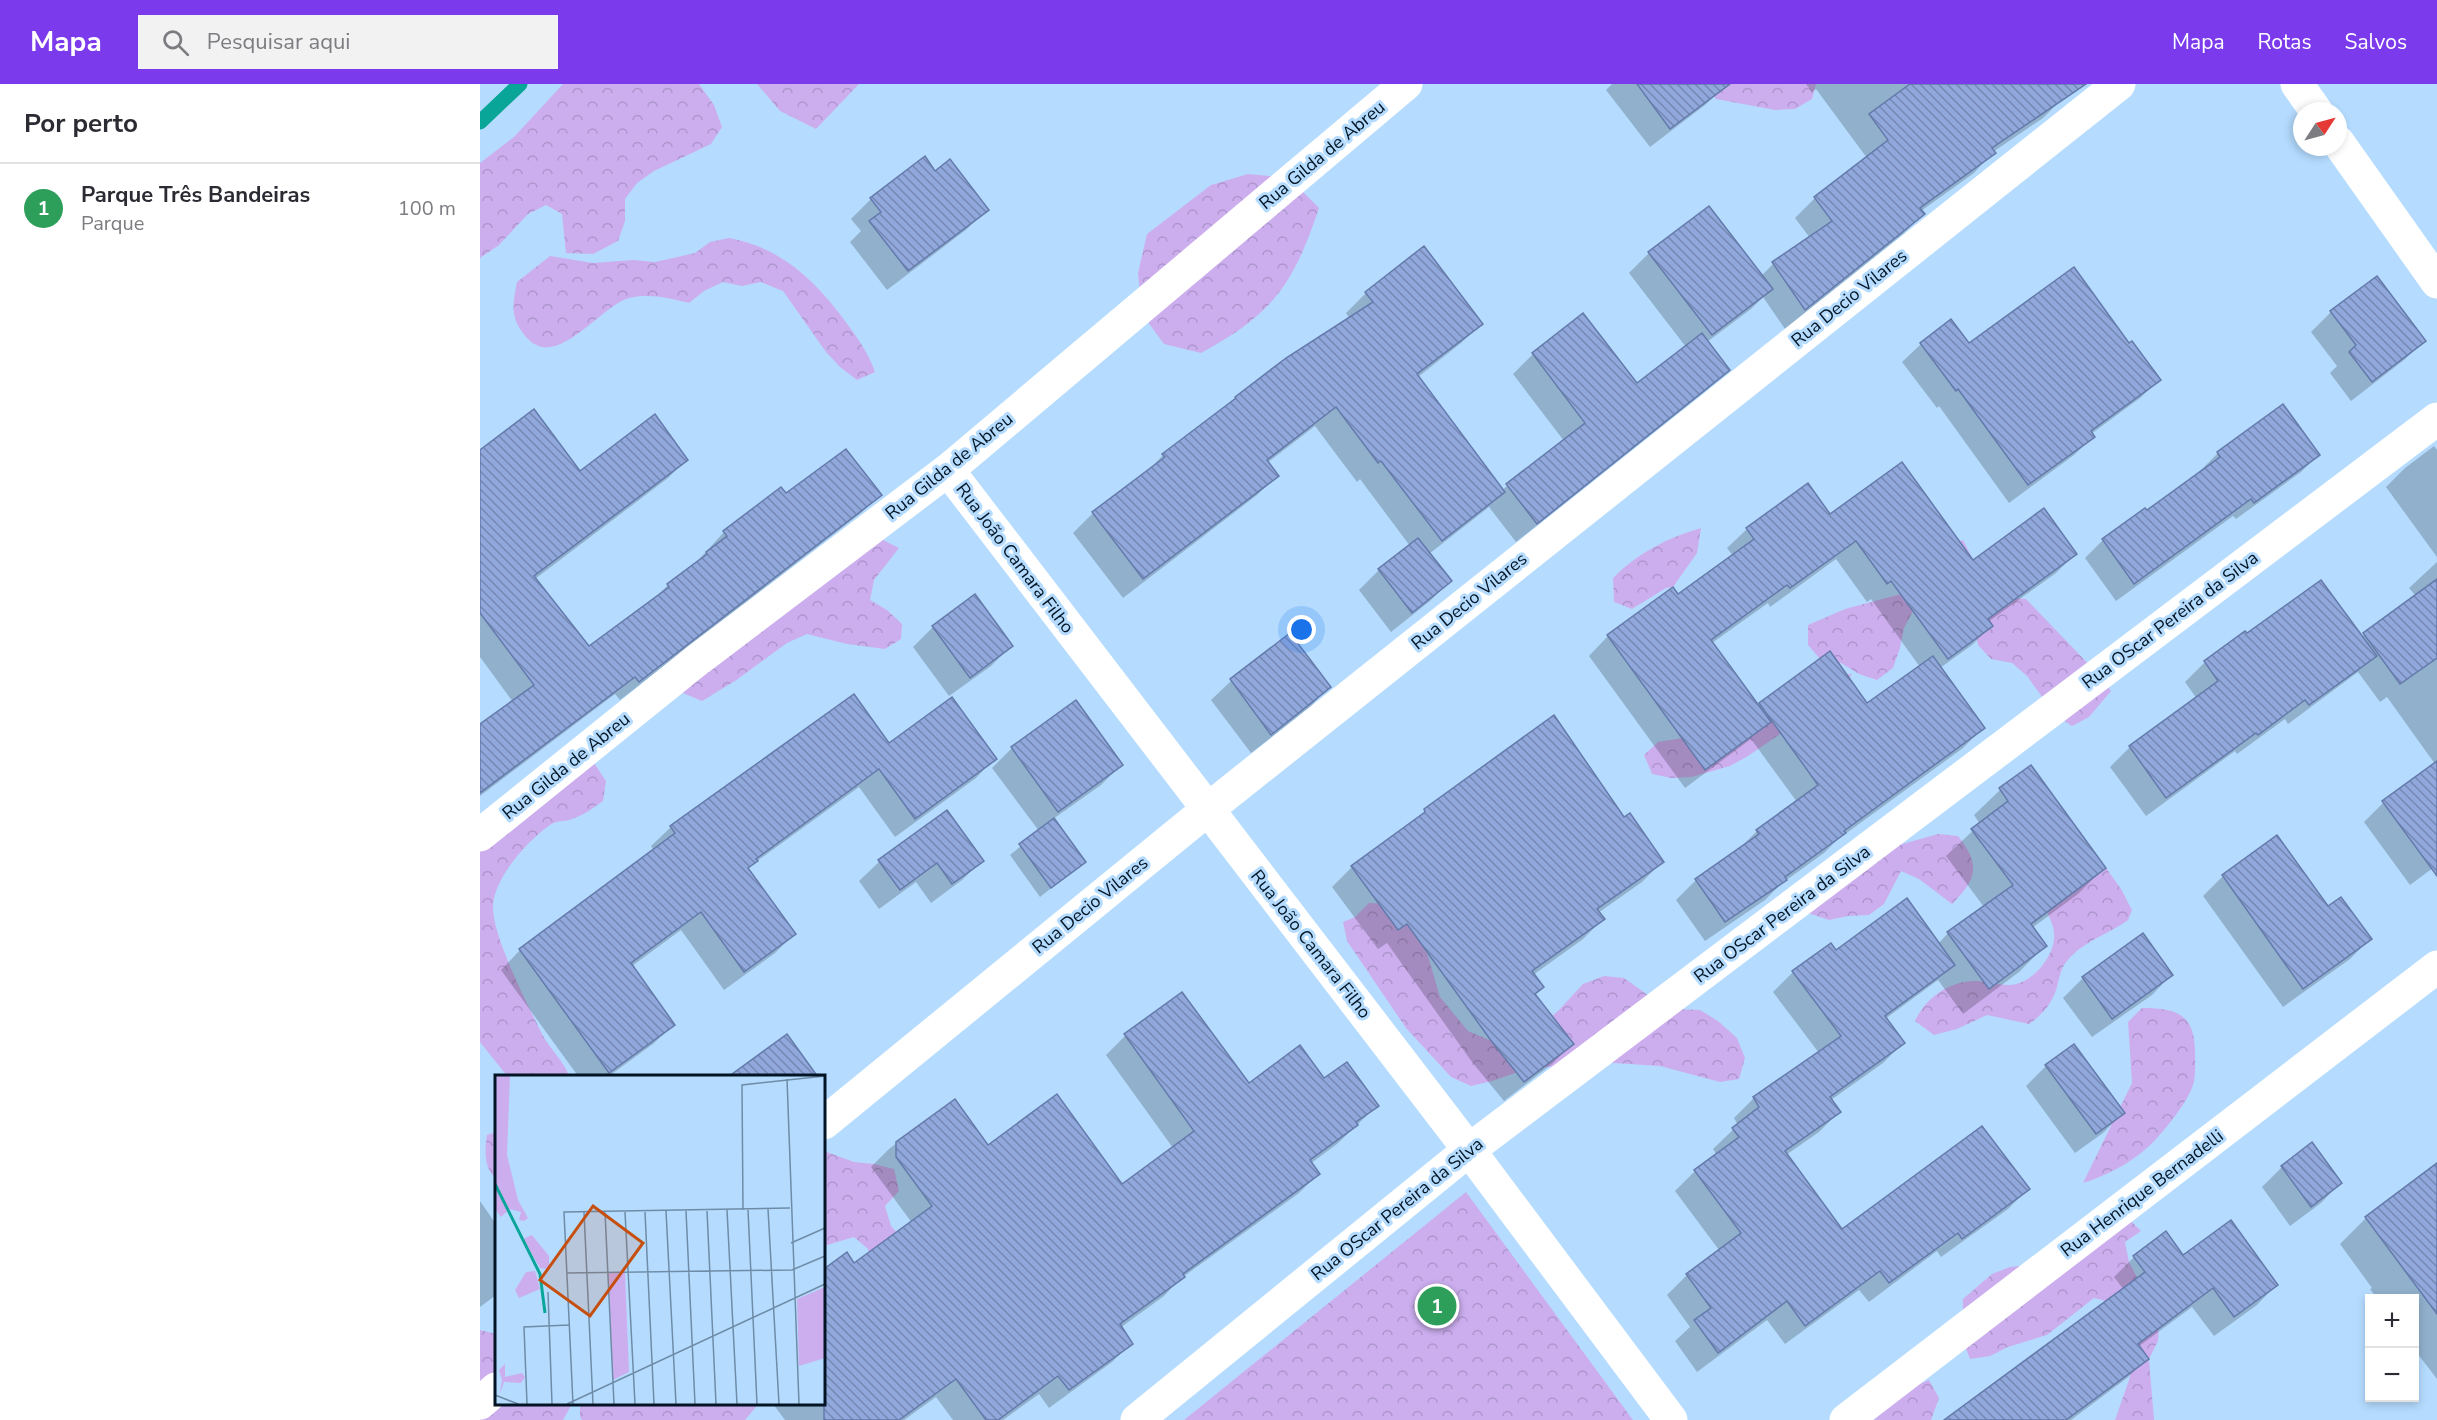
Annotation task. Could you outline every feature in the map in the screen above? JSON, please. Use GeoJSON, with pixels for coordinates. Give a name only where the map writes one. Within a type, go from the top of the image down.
{"type":"FeatureCollection","features":[{"type":"Feature","properties":{"kind":"street","name":"Rua Gilda de Abreu"},"geometry":{"type":"LineString","coordinates":[[480,835],[696,661],[948,470],[1406,84]]}},
{"type":"Feature","properties":{"kind":"street","name":"Rua Decio Vilares"},"geometry":{"type":"LineString","coordinates":[[825,1122],[1207,810],[2119,84]]}},
{"type":"Feature","properties":{"kind":"street"},"geometry":{"type":"LineString","coordinates":[[2297,84],[2310,102]]}},
{"type":"Feature","properties":{"kind":"street"},"geometry":{"type":"LineString","coordinates":[[2347,155],[2437,282]]}},
{"type":"Feature","properties":{"kind":"street","name":"Rua OScar Pereira da Silva"},"geometry":{"type":"LineString","coordinates":[[1137,1420],[1469,1150],[2437,419]]}},
{"type":"Feature","properties":{"kind":"street","name":"Rua João Camara Filho"},"geometry":{"type":"LineString","coordinates":[[948,470],[1469,1150],[1671,1420]]}},
{"type":"Feature","properties":{"kind":"street","name":"Rua Henrique Bernadelli"},"geometry":{"type":"LineString","coordinates":[[1846,1420],[2437,967]]}},
{"type":"Feature","properties":{"kind":"street"},"geometry":{"type":"LineString","coordinates":[[480,1403],[495,1390]]}},
{"type":"Feature","properties":{"kind":"green space"},"geometry":{"type":"Polygon","coordinates":[[[563,84],[699,84],[714,105],[722,127],[711,144],[654,171],[637,183],[625,199],[625,221],[618,241],[593,254],[566,253],[562,214],[546,205],[528,214],[499,245],[480,258],[480,163],[514,137],[563,84]]]}},
{"type":"Feature","properties":{"kind":"green space"},"geometry":{"type":"Polygon","coordinates":[[[757,84],[859,84],[816,129],[780,111],[757,84]]]}},
{"type":"Feature","properties":{"kind":"green space"},"geometry":{"type":"Polygon","coordinates":[[[1706,84],[1816,84],[1812,99],[1795,109],[1775,110],[1716,99],[1706,84]]]}},
{"type":"Feature","properties":{"kind":"green space"},"geometry":{"type":"Polygon","coordinates":[[[1248,174],[1289,178],[1319,208],[1300,258],[1277,295],[1246,325],[1226,339],[1201,353],[1164,344],[1142,314],[1138,273],[1147,234],[1211,185],[1248,174]]]}},
{"type":"Feature","properties":{"kind":"green space"},"geometry":{"type":"Polygon","coordinates":[[[729,238],[747,242],[780,257],[809,279],[854,333],[866,351],[875,372],[857,380],[840,367],[826,352],[783,291],[761,282],[742,286],[723,282],[704,291],[689,303],[651,296],[629,298],[618,303],[565,342],[552,347],[539,346],[527,338],[515,318],[513,305],[517,282],[550,256],[593,263],[633,260],[655,262],[695,253],[710,242],[729,238]]]}},
{"type":"Feature","properties":{"kind":"green space"},"geometry":{"type":"Polygon","coordinates":[[[1701,528],[1697,553],[1673,587],[1666,588],[1632,609],[1614,602],[1613,578],[1623,569],[1654,547],[1701,528]]]}},
{"type":"Feature","properties":{"kind":"green space"},"geometry":{"type":"Polygon","coordinates":[[[881,539],[899,548],[874,580],[870,600],[887,610],[902,624],[901,639],[885,649],[847,644],[807,634],[787,643],[735,681],[702,701],[683,693],[690,674],[881,539]]]}},
{"type":"Feature","properties":{"kind":"green space"},"geometry":{"type":"Polygon","coordinates":[[[1963,540],[1973,560],[1913,611],[1904,628],[1893,668],[1877,680],[1859,674],[1841,663],[1821,660],[1808,645],[1808,625],[1845,609],[1905,593],[1946,546],[1963,540]]]}},
{"type":"Feature","properties":{"kind":"green space"},"geometry":{"type":"Polygon","coordinates":[[[2003,597],[2026,599],[2099,675],[2111,691],[2089,717],[2072,726],[2055,715],[2027,676],[2012,663],[1991,659],[1978,645],[1974,627],[2003,597]]]}},
{"type":"Feature","properties":{"kind":"green space"},"geometry":{"type":"Polygon","coordinates":[[[1852,674],[1841,692],[1730,766],[1691,777],[1671,778],[1652,774],[1644,755],[1658,742],[1719,732],[1762,718],[1781,709],[1831,676],[1852,674]]]}},
{"type":"Feature","properties":{"kind":"green space"},"geometry":{"type":"Polygon","coordinates":[[[594,763],[606,781],[603,801],[569,820],[552,823],[532,840],[506,872],[499,884],[493,906],[498,935],[512,970],[542,1034],[569,1075],[506,1075],[480,1042],[480,839],[594,763]]]}},
{"type":"Feature","properties":{"kind":"green space"},"geometry":{"type":"Polygon","coordinates":[[[1938,834],[1958,836],[1973,864],[1973,872],[1967,887],[1952,904],[1919,879],[1901,871],[1884,904],[1869,915],[1829,920],[1808,913],[1899,845],[1938,834]]]}},
{"type":"Feature","properties":{"kind":"green space"},"geometry":{"type":"Polygon","coordinates":[[[2083,866],[2106,868],[2132,910],[2128,920],[2086,944],[2071,957],[2064,965],[2052,999],[2039,1016],[2029,1024],[1987,1015],[1957,1029],[1934,1035],[1915,1021],[1926,1004],[1940,992],[1958,983],[1977,981],[2001,985],[2018,984],[2034,974],[2047,959],[2054,942],[2053,928],[2047,912],[2083,866]]]}},
{"type":"Feature","properties":{"kind":"green space"},"geometry":{"type":"Polygon","coordinates":[[[1369,903],[1391,904],[1418,936],[1428,956],[1440,997],[1468,1031],[1489,1040],[1509,1043],[1542,1024],[1558,1011],[1583,984],[1604,976],[1624,978],[1656,1001],[1677,1009],[1700,1010],[1718,1021],[1737,1038],[1745,1058],[1739,1079],[1720,1082],[1660,1066],[1614,1063],[1530,1068],[1471,1086],[1451,1077],[1406,1028],[1347,941],[1343,922],[1355,917],[1369,903]]]}},
{"type":"Feature","properties":{"kind":"green space"},"geometry":{"type":"Polygon","coordinates":[[[2142,1008],[2174,1012],[2187,1022],[2194,1040],[2195,1078],[2193,1085],[2177,1113],[2149,1146],[2123,1165],[2083,1183],[2132,1083],[2128,1022],[2142,1008]]]}},
{"type":"Feature","properties":{"kind":"green space"},"geometry":{"type":"Polygon","coordinates":[[[495,1132],[495,1177],[487,1164],[487,1135],[495,1132]]]}},
{"type":"Feature","properties":{"kind":"green space"},"geometry":{"type":"Polygon","coordinates":[[[825,1151],[854,1162],[894,1169],[899,1191],[885,1206],[891,1226],[906,1243],[875,1268],[868,1249],[854,1237],[825,1246],[825,1151]]]}},
{"type":"Feature","properties":{"kind":"green space"},"geometry":{"type":"Polygon","coordinates":[[[1466,1192],[1633,1420],[1184,1420],[1466,1192]]]}},
{"type":"Feature","properties":{"kind":"green space"},"geometry":{"type":"Polygon","coordinates":[[[2126,1216],[2141,1231],[2125,1242],[2129,1262],[2159,1320],[2158,1341],[2149,1359],[2154,1420],[2115,1420],[2133,1361],[2106,1301],[2094,1298],[2047,1335],[2008,1347],[1990,1356],[1970,1359],[1963,1341],[1963,1299],[1992,1274],[2010,1267],[2030,1265],[2126,1216]]]}},
{"type":"Feature","properties":{"kind":"green space"},"geometry":{"type":"Polygon","coordinates":[[[480,1330],[495,1334],[495,1405],[571,1405],[563,1420],[480,1420],[480,1330]]]}},
{"type":"Feature","properties":{"kind":"green space"},"geometry":{"type":"Polygon","coordinates":[[[1929,1380],[1939,1398],[1931,1420],[1874,1420],[1899,1396],[1929,1380]]]}},
{"type":"Feature","properties":{"kind":"green space"},"geometry":{"type":"Polygon","coordinates":[[[580,1405],[755,1405],[756,1407],[745,1420],[582,1420],[580,1405]]]}},
{"type":"Feature","properties":{"kind":"building"},"geometry":{"type":"Polygon","coordinates":[[[1637,84],[1730,84],[1670,129],[1637,84]]]}},
{"type":"Feature","properties":{"kind":"building"},"geometry":{"type":"Polygon","coordinates":[[[1910,84],[2086,84],[1992,148],[1996,153],[1920,208],[1925,214],[1805,310],[1772,262],[1832,221],[1814,197],[1888,140],[1869,114],[1910,84]]]}},
{"type":"Feature","properties":{"kind":"building"},"geometry":{"type":"Polygon","coordinates":[[[925,156],[935,171],[950,159],[989,210],[908,271],[869,221],[881,212],[870,198],[925,156]]]}},
{"type":"Feature","properties":{"kind":"building"},"geometry":{"type":"Polygon","coordinates":[[[1709,206],[1773,289],[1712,335],[1648,252],[1709,206]]]}},
{"type":"Feature","properties":{"kind":"building"},"geometry":{"type":"Polygon","coordinates":[[[1424,246],[1483,324],[1417,374],[1505,492],[1442,541],[1381,461],[1378,463],[1336,407],[1267,460],[1279,476],[1143,579],[1092,512],[1165,457],[1162,454],[1286,358],[1373,302],[1365,292],[1424,246]]]}},
{"type":"Feature","properties":{"kind":"building"},"geometry":{"type":"Polygon","coordinates":[[[2074,267],[2129,343],[2132,341],[2161,380],[2091,431],[2095,437],[2028,485],[1958,389],[1956,391],[1920,343],[1951,319],[1969,343],[2074,267]]]}},
{"type":"Feature","properties":{"kind":"building"},"geometry":{"type":"Polygon","coordinates":[[[2377,276],[2426,341],[2372,382],[2349,352],[2356,345],[2330,311],[2377,276]]]}},
{"type":"Feature","properties":{"kind":"building"},"geometry":{"type":"Polygon","coordinates":[[[1583,313],[1637,383],[1702,333],[1730,370],[1537,524],[1506,484],[1585,423],[1532,353],[1583,313]]]}},
{"type":"Feature","properties":{"kind":"building"},"geometry":{"type":"Polygon","coordinates":[[[2283,404],[2320,455],[2254,503],[2251,499],[2134,584],[2102,539],[2145,508],[2147,510],[2220,457],[2217,452],[2283,404]]]}},
{"type":"Feature","properties":{"kind":"building"},"geometry":{"type":"Polygon","coordinates":[[[534,409],[580,471],[655,414],[688,460],[534,576],[589,646],[669,587],[667,584],[727,536],[723,531],[781,487],[786,493],[846,449],[882,495],[639,682],[635,677],[480,793],[480,724],[534,685],[480,613],[480,450],[534,409]]]}},
{"type":"Feature","properties":{"kind":"building"},"geometry":{"type":"Polygon","coordinates":[[[1902,462],[1973,560],[2044,508],[2077,554],[1988,619],[1993,626],[1948,659],[1891,581],[1887,584],[1856,541],[1790,588],[1787,585],[1711,640],[1771,722],[1705,770],[1607,635],[1673,587],[1678,594],[1754,539],[1746,528],[1808,483],[1830,514],[1902,462]]]}},
{"type":"Feature","properties":{"kind":"building"},"geometry":{"type":"Polygon","coordinates":[[[1418,538],[1452,581],[1412,613],[1378,569],[1418,538]]]}},
{"type":"Feature","properties":{"kind":"building"},"geometry":{"type":"Polygon","coordinates":[[[2437,579],[2437,658],[2400,684],[2363,633],[2437,579]]]}},
{"type":"Feature","properties":{"kind":"building"},"geometry":{"type":"Polygon","coordinates":[[[2321,580],[2377,656],[2309,705],[2305,700],[2166,798],[2129,746],[2218,681],[2204,661],[2321,580]]]}},
{"type":"Feature","properties":{"kind":"building"},"geometry":{"type":"Polygon","coordinates":[[[975,594],[1013,646],[970,678],[932,626],[975,594]]]}},
{"type":"Feature","properties":{"kind":"building"},"geometry":{"type":"Polygon","coordinates":[[[1290,633],[1331,687],[1271,735],[1230,679],[1290,633]]]}},
{"type":"Feature","properties":{"kind":"building"},"geometry":{"type":"Polygon","coordinates":[[[1830,651],[1867,703],[1933,656],[1985,728],[1844,831],[1846,833],[1785,877],[1787,880],[1725,922],[1695,879],[1759,834],[1756,830],[1818,785],[1759,703],[1830,651]]]}},
{"type":"Feature","properties":{"kind":"building"},"geometry":{"type":"Polygon","coordinates":[[[854,694],[889,743],[952,697],[997,759],[915,819],[879,769],[756,859],[758,861],[748,868],[796,934],[744,972],[701,912],[631,963],[675,1025],[609,1073],[519,949],[675,833],[670,826],[854,694]]]}},
{"type":"Feature","properties":{"kind":"building"},"geometry":{"type":"Polygon","coordinates":[[[1076,700],[1123,765],[1058,812],[1011,747],[1076,700]]]}},
{"type":"Feature","properties":{"kind":"building"},"geometry":{"type":"Polygon","coordinates":[[[1554,715],[1624,817],[1630,813],[1664,862],[1597,909],[1605,919],[1532,971],[1544,987],[1535,994],[1574,1044],[1524,1082],[1492,1042],[1407,924],[1398,930],[1351,866],[1425,812],[1424,809],[1554,715]]]}},
{"type":"Feature","properties":{"kind":"building"},"geometry":{"type":"Polygon","coordinates":[[[2437,761],[2437,876],[2382,801],[2437,761]]]}},
{"type":"Feature","properties":{"kind":"building"},"geometry":{"type":"Polygon","coordinates":[[[2031,765],[2106,868],[2031,924],[2047,946],[1989,989],[1947,932],[2013,885],[1971,829],[2008,801],[1999,788],[2031,765]]]}},
{"type":"Feature","properties":{"kind":"building"},"geometry":{"type":"Polygon","coordinates":[[[947,810],[984,861],[952,884],[937,863],[900,890],[878,860],[947,810]]]}},
{"type":"Feature","properties":{"kind":"building"},"geometry":{"type":"Polygon","coordinates":[[[1054,818],[1086,862],[1051,888],[1019,844],[1054,818]]]}},
{"type":"Feature","properties":{"kind":"building"},"geometry":{"type":"Polygon","coordinates":[[[2277,835],[2328,906],[2341,897],[2372,939],[2303,989],[2222,875],[2277,835]]]}},
{"type":"Feature","properties":{"kind":"building"},"geometry":{"type":"Polygon","coordinates":[[[1907,898],[1955,965],[1885,1016],[1905,1043],[1830,1097],[1841,1112],[1785,1151],[1842,1229],[1982,1126],[2030,1189],[1962,1239],[1958,1233],[1889,1283],[1880,1271],[1805,1326],[1787,1301],[1718,1353],[1694,1320],[1711,1308],[1686,1274],[1741,1233],[1694,1170],[1739,1137],[1732,1128],[1759,1107],[1753,1097],[1841,1036],[1792,971],[1831,943],[1836,950],[1907,898]]]}},
{"type":"Feature","properties":{"kind":"building"},"geometry":{"type":"Polygon","coordinates":[[[2143,933],[2173,975],[2112,1019],[2082,977],[2143,933]]]}},
{"type":"Feature","properties":{"kind":"building"},"geometry":{"type":"Polygon","coordinates":[[[1182,992],[1249,1083],[1300,1045],[1324,1078],[1347,1062],[1379,1106],[1356,1122],[1358,1125],[1310,1160],[1320,1174],[1183,1274],[1185,1277],[1120,1324],[1133,1344],[1069,1390],[1058,1376],[998,1420],[986,1420],[956,1379],[899,1420],[824,1420],[825,1268],[847,1252],[854,1263],[932,1206],[896,1157],[896,1142],[955,1099],[988,1145],[1057,1094],[1122,1184],[1194,1131],[1124,1034],[1182,992]]]}},
{"type":"Feature","properties":{"kind":"building"},"geometry":{"type":"Polygon","coordinates":[[[787,1034],[817,1075],[731,1075],[787,1034]]]}},
{"type":"Feature","properties":{"kind":"building"},"geometry":{"type":"Polygon","coordinates":[[[2074,1044],[2125,1113],[2096,1134],[2045,1065],[2074,1044]]]}},
{"type":"Feature","properties":{"kind":"building"},"geometry":{"type":"Polygon","coordinates":[[[2312,1142],[2342,1183],[2311,1207],[2281,1166],[2312,1142]]]}},
{"type":"Feature","properties":{"kind":"building"},"geometry":{"type":"Polygon","coordinates":[[[2437,1163],[2437,1314],[2365,1217],[2437,1163]]]}},
{"type":"Feature","properties":{"kind":"building"},"geometry":{"type":"Polygon","coordinates":[[[2231,1220],[2278,1285],[2234,1317],[2213,1288],[2138,1344],[2149,1359],[2066,1420],[1944,1420],[2145,1272],[2133,1256],[2166,1231],[2183,1255],[2231,1220]]]}},
{"type":"Feature","properties":{"kind":"waterway"},"geometry":{"type":"LineString","coordinates":[[480,122],[520,84]]}},
{"type":"Feature","properties":{"kind":"place","name":"Parque Três Bandeiras"},"geometry":{"type":"Point","coordinates":[1437,1306]}}]}
